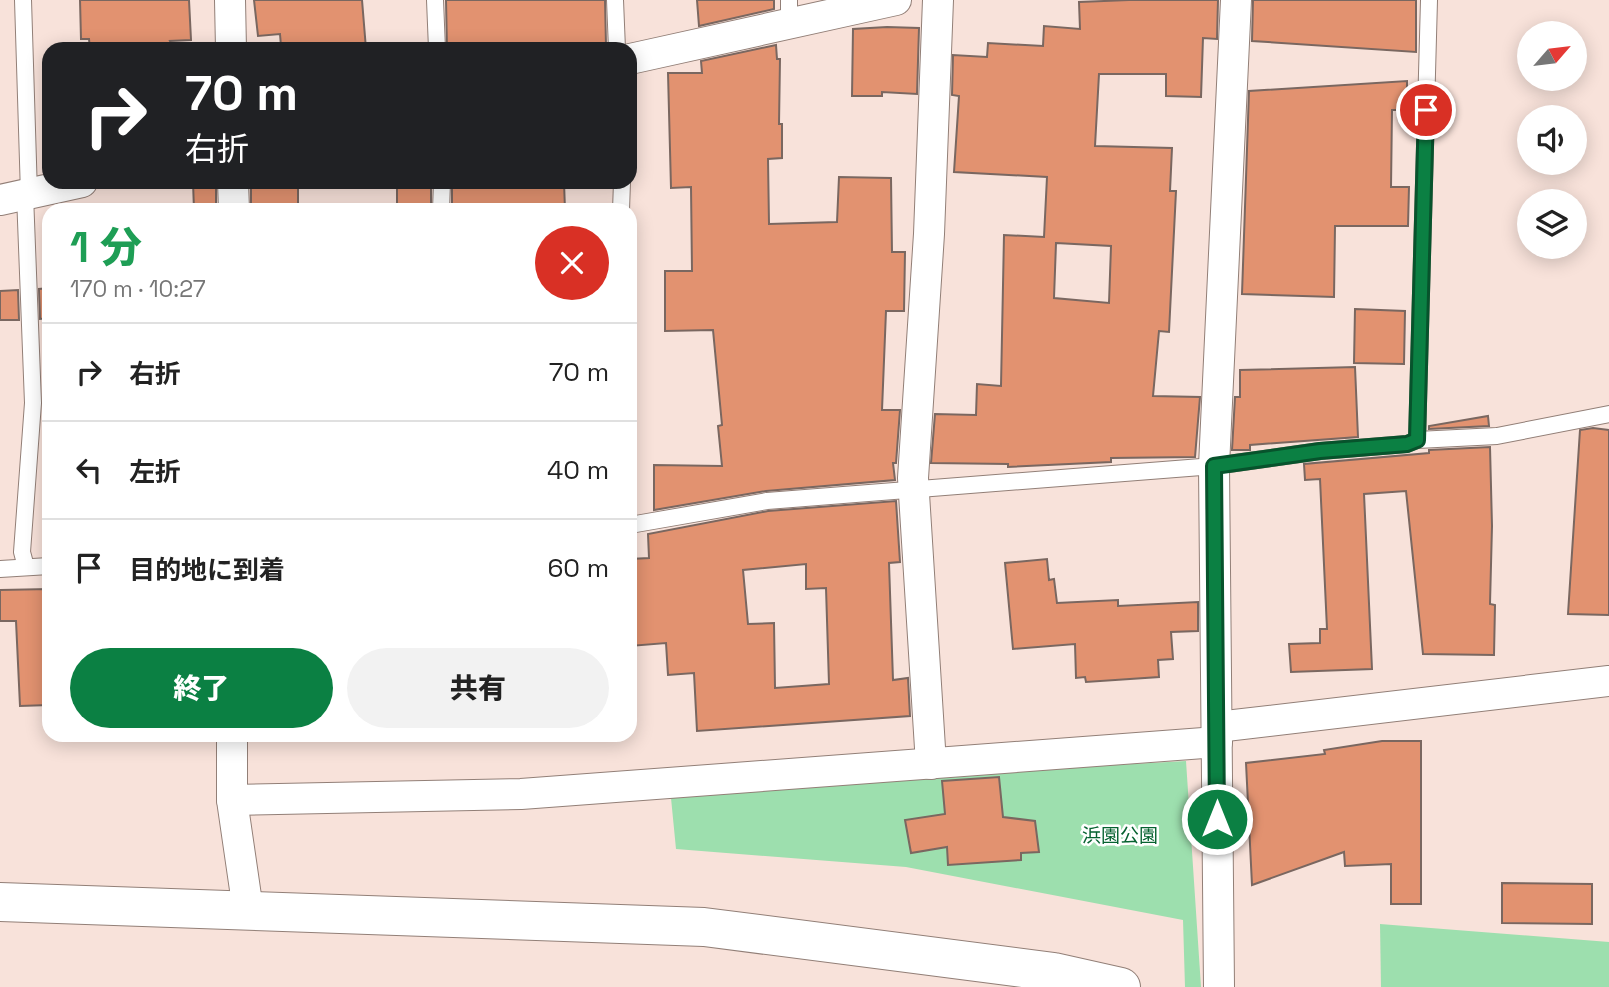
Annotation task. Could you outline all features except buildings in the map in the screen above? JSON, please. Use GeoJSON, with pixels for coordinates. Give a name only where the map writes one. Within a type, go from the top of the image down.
{"type":"FeatureCollection","features":[{"type":"Feature","properties":{"kind":"highway"},"geometry":{"type":"LineString","coordinates":[[0,902],[704,927],[1054,972],[1121,987]]}},
{"type":"Feature","properties":{"kind":"street"},"geometry":{"type":"LineString","coordinates":[[230,0],[231,42]]}},
{"type":"Feature","properties":{"kind":"street"},"geometry":{"type":"LineString","coordinates":[[637,58],[789,12],[896,0]]}},
{"type":"Feature","properties":{"kind":"street"},"geometry":{"type":"LineString","coordinates":[[931,764],[914,488],[929,234],[937,0]]}},
{"type":"Feature","properties":{"kind":"street"},"geometry":{"type":"LineString","coordinates":[[1219,987],[1214,466],[1236,0]]}},
{"type":"Feature","properties":{"kind":"street"},"geometry":{"type":"LineString","coordinates":[[18,196],[50,189]]}},
{"type":"Feature","properties":{"kind":"street"},"geometry":{"type":"LineString","coordinates":[[232,800],[521,794],[931,764],[1217,734],[1609,681]]}},
{"type":"Feature","properties":{"kind":"street"},"geometry":{"type":"LineString","coordinates":[[232,742],[232,800],[248,909]]}},
{"type":"Feature","properties":{"kind":"lane"},"geometry":{"type":"LineString","coordinates":[[23,0],[18,196],[33,403],[22,552],[26,567]]}},
{"type":"Feature","properties":{"kind":"lane"},"geometry":{"type":"LineString","coordinates":[[435,0],[437,42]]}},
{"type":"Feature","properties":{"kind":"lane"},"geometry":{"type":"LineString","coordinates":[[615,0],[617,42]]}},
{"type":"Feature","properties":{"kind":"lane"},"geometry":{"type":"LineString","coordinates":[[1417,440],[1429,0]]}},
{"type":"Feature","properties":{"kind":"lane"},"geometry":{"type":"LineString","coordinates":[[637,524],[768,501],[1214,466],[1320,451],[1407,444],[1417,440],[1497,436],[1609,414]]}},
{"type":"Feature","properties":{"kind":"lane"},"geometry":{"type":"LineString","coordinates":[[0,569],[42,566]]}},
{"type":"Feature","properties":{"kind":"green space","name":"浜園公園"},"geometry":{"type":"Polygon","coordinates":[[[1186,761],[1201,987],[1185,987],[1183,920],[906,867],[676,849],[671,798],[938,775],[1186,761]]]}},
{"type":"Feature","properties":{"kind":"green space"},"geometry":{"type":"Polygon","coordinates":[[[1380,924],[1609,942],[1609,987],[1381,987],[1380,924]]]}},
{"type":"Feature","properties":{"kind":"route"},"geometry":{"type":"LineString","coordinates":[[1217,819],[1214,466],[1320,451],[1407,444],[1417,440],[1426,110]]}}]}
